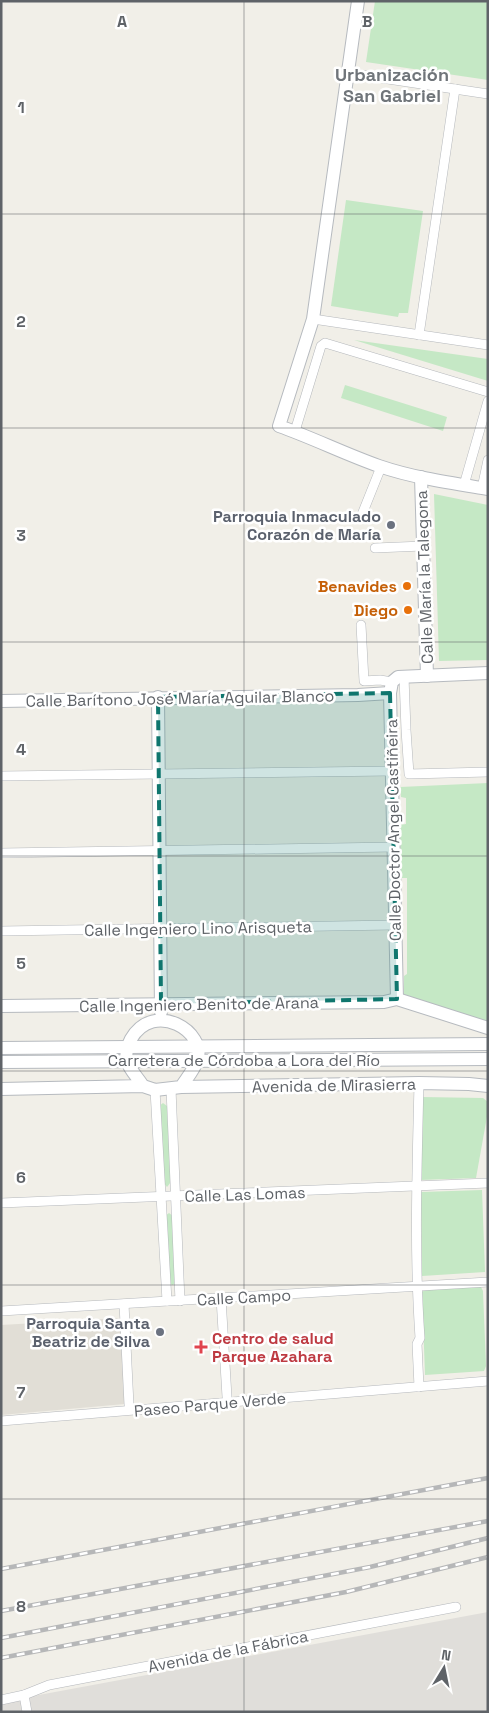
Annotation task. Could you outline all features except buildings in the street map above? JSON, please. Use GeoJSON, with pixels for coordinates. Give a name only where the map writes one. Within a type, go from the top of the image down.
{"type":"FeatureCollection","features":[{"type":"Feature","properties":{"kind":"street"},"geometry":{"type":"LineString","coordinates":[[358,1],[313,319],[279,426],[381,467],[421,478],[485,489],[488,460]]}},
{"type":"Feature","properties":{"kind":"street"},"geometry":{"type":"LineString","coordinates":[[348,73],[488,94]]}},
{"type":"Feature","properties":{"kind":"street"},"geometry":{"type":"LineString","coordinates":[[419,335],[455,89]]}},
{"type":"Feature","properties":{"kind":"street"},"geometry":{"type":"LineString","coordinates":[[313,319],[488,345]]}},
{"type":"Feature","properties":{"kind":"street"},"geometry":{"type":"LineString","coordinates":[[294,432],[321,346],[325,343],[487,393]]}},
{"type":"Feature","properties":{"kind":"street"},"geometry":{"type":"LineString","coordinates":[[464,485],[488,403]]}},
{"type":"Feature","properties":{"kind":"street"},"geometry":{"type":"LineString","coordinates":[[361,517],[381,467]]}},
{"type":"Feature","properties":{"kind":"street","name":"Calle María la Talegona"},"geometry":{"type":"LineString","coordinates":[[421,478],[427,676]]}},
{"type":"Feature","properties":{"kind":"street"},"geometry":{"type":"LineString","coordinates":[[375,548],[423,546]]}},
{"type":"Feature","properties":{"kind":"street"},"geometry":{"type":"LineString","coordinates":[[361,625],[364,681],[380,680],[391,688],[398,677],[488,673]]}},
{"type":"Feature","properties":{"kind":"street"},"geometry":{"type":"LineString","coordinates":[[404,677],[409,774],[488,772]]}},
{"type":"Feature","properties":{"kind":"street","name":"Calle Barítono José María Aguilar Blanco"},"geometry":{"type":"LineString","coordinates":[[1,701],[358,695],[391,688]]}},
{"type":"Feature","properties":{"kind":"street","name":"Calle Doctor Angel Castiñeira"},"geometry":{"type":"LineString","coordinates":[[391,688],[396,999]]}},
{"type":"Feature","properties":{"kind":"street"},"geometry":{"type":"LineString","coordinates":[[158,697],[161,1019]]}},
{"type":"Feature","properties":{"kind":"street"},"geometry":{"type":"LineString","coordinates":[[1,776],[392,771]]}},
{"type":"Feature","properties":{"kind":"street"},"geometry":{"type":"LineString","coordinates":[[1,853],[394,847]]}},
{"type":"Feature","properties":{"kind":"street","name":"Calle Ingeniero Lino Arisqueta"},"geometry":{"type":"LineString","coordinates":[[1,931],[395,924]]}},
{"type":"Feature","properties":{"kind":"street"},"geometry":{"type":"LineString","coordinates":[[396,999],[488,1028]]}},
{"type":"Feature","properties":{"kind":"street","name":"Calle Ingeniero Benito de Arana"},"geometry":{"type":"LineString","coordinates":[[1,1006],[384,1002],[396,999]]}},
{"type":"Feature","properties":{"kind":"street"},"geometry":{"type":"LineString","coordinates":[[167,1301],[160,1197],[149,1088],[127,1060],[127,1047],[134,1034],[148,1023],[161,1019],[174,1022],[190,1033],[198,1046],[198,1060],[176,1088],[176,1197],[180,1300]]}},
{"type":"Feature","properties":{"kind":"street","name":"Carretera de Córdoba a Lora del Río"},"geometry":{"type":"LineString","coordinates":[[1,1048],[488,1044]]}},
{"type":"Feature","properties":{"kind":"street","name":"Carretera de Córdoba a Lora del Río"},"geometry":{"type":"LineString","coordinates":[[1,1062],[488,1059]]}},
{"type":"Feature","properties":{"kind":"street"},"geometry":{"type":"LineString","coordinates":[[419,1084],[416,1186],[416,1286],[420,1338],[417,1344],[419,1387]]}},
{"type":"Feature","properties":{"kind":"street","name":"Avenida de Mirasierra"},"geometry":{"type":"LineString","coordinates":[[149,1088],[419,1084],[488,1086]]}},
{"type":"Feature","properties":{"kind":"street"},"geometry":{"type":"LineString","coordinates":[[1,1089],[149,1088]]}},
{"type":"Feature","properties":{"kind":"street","name":"Calle Las Lomas"},"geometry":{"type":"LineString","coordinates":[[1,1203],[488,1183]]}},
{"type":"Feature","properties":{"kind":"street","name":"Calle Campo"},"geometry":{"type":"LineString","coordinates":[[1,1311],[488,1282]]}},
{"type":"Feature","properties":{"kind":"street"},"geometry":{"type":"LineString","coordinates":[[221,1298],[228,1397]]}},
{"type":"Feature","properties":{"kind":"street"},"geometry":{"type":"LineString","coordinates":[[124,1304],[129,1405]]}},
{"type":"Feature","properties":{"kind":"street","name":"Paseo Parque Verde"},"geometry":{"type":"LineString","coordinates":[[1,1421],[488,1381]]}},
{"type":"Feature","properties":{"kind":"street","name":"Avenida de la Fábrica"},"geometry":{"type":"LineString","coordinates":[[1,1700],[24,1695],[49,1685],[456,1607]]}},
{"type":"Feature","properties":{"kind":"street"},"geometry":{"type":"LineString","coordinates":[[24,1695],[27,1712]]}},
{"type":"Feature","properties":{"kind":"highlighted area"},"geometry":{"type":"Polygon","coordinates":[[[390,693],[397,999],[161,1004],[158,697],[390,693]]]}},
{"type":"Feature","properties":{"kind":"shaded area"},"geometry":{"type":"Polygon","coordinates":[[[121,1318],[125,1404],[1,1415],[1,1325],[121,1318]]]}},
{"type":"Feature","properties":{"kind":"shaded area"},"geometry":{"type":"Polygon","coordinates":[[[488,1612],[488,1712],[1,1712],[1,1702],[488,1612]]]}},
{"type":"Feature","properties":{"kind":"green space"},"geometry":{"type":"Polygon","coordinates":[[[375,1],[488,1],[488,80],[366,62],[375,1]]]}},
{"type":"Feature","properties":{"kind":"green space"},"geometry":{"type":"Polygon","coordinates":[[[346,200],[423,211],[408,313],[399,313],[398,317],[331,306],[346,200]]]}},
{"type":"Feature","properties":{"kind":"green space"},"geometry":{"type":"Polygon","coordinates":[[[354,340],[488,359],[488,381],[354,340]]]}},
{"type":"Feature","properties":{"kind":"green space"},"geometry":{"type":"Polygon","coordinates":[[[345,385],[447,417],[443,431],[341,398],[345,385]]]}},
{"type":"Feature","properties":{"kind":"green space"},"geometry":{"type":"Polygon","coordinates":[[[434,494],[488,505],[488,660],[439,661],[434,494]]]}},
{"type":"Feature","properties":{"kind":"green space"},"geometry":{"type":"Polygon","coordinates":[[[488,783],[488,1022],[404,995],[404,976],[407,974],[407,878],[401,878],[400,825],[406,824],[406,798],[401,797],[400,787],[488,783]]]}},
{"type":"Feature","properties":{"kind":"green space"},"geometry":{"type":"Polygon","coordinates":[[[422,1097],[483,1098],[488,1102],[476,1178],[420,1180],[422,1097]]]}},
{"type":"Feature","properties":{"kind":"green space"},"geometry":{"type":"Polygon","coordinates":[[[163,1103],[167,1106],[171,1182],[167,1187],[163,1182],[159,1106],[163,1103]]]}},
{"type":"Feature","properties":{"kind":"green space"},"geometry":{"type":"Polygon","coordinates":[[[482,1190],[485,1272],[422,1276],[421,1192],[482,1190]]]}},
{"type":"Feature","properties":{"kind":"green space"},"geometry":{"type":"Polygon","coordinates":[[[169,1213],[173,1216],[176,1282],[173,1285],[170,1284],[165,1216],[169,1213]]]}},
{"type":"Feature","properties":{"kind":"green space"},"geometry":{"type":"Polygon","coordinates":[[[481,1287],[483,1291],[486,1366],[484,1371],[425,1375],[422,1292],[425,1290],[481,1287]]]}},
{"type":"Feature","properties":{"kind":"railway"},"geometry":{"type":"LineString","coordinates":[[1,1569],[488,1478]]}},
{"type":"Feature","properties":{"kind":"railway"},"geometry":{"type":"LineString","coordinates":[[1,1611],[488,1521]]}},
{"type":"Feature","properties":{"kind":"railway"},"geometry":{"type":"LineString","coordinates":[[1,1638],[370,1567],[488,1538]]}},
{"type":"Feature","properties":{"kind":"railway"},"geometry":{"type":"LineString","coordinates":[[1,1658],[346,1592],[488,1557]]}},
{"type":"Feature","properties":{"kind":"place","name":"Parroquia Inmaculado Corazón de María"},"geometry":{"type":"Point","coordinates":[391,525]}},
{"type":"Feature","properties":{"kind":"place","name":"Benavides"},"geometry":{"type":"Point","coordinates":[407,586]}},
{"type":"Feature","properties":{"kind":"place","name":"Diego"},"geometry":{"type":"Point","coordinates":[408,610]}},
{"type":"Feature","properties":{"kind":"place","name":"Parroquia Santa Beatriz de Silva"},"geometry":{"type":"Point","coordinates":[160,1332]}},
{"type":"Feature","properties":{"kind":"place","name":"Centro de salud Parque Azahara"},"geometry":{"type":"Point","coordinates":[201,1347]}},
{"type":"Feature","properties":{"kind":"district","name":"Urbanización San Gabriel"},"geometry":{"type":"Point","coordinates":[392,85]}}]}
